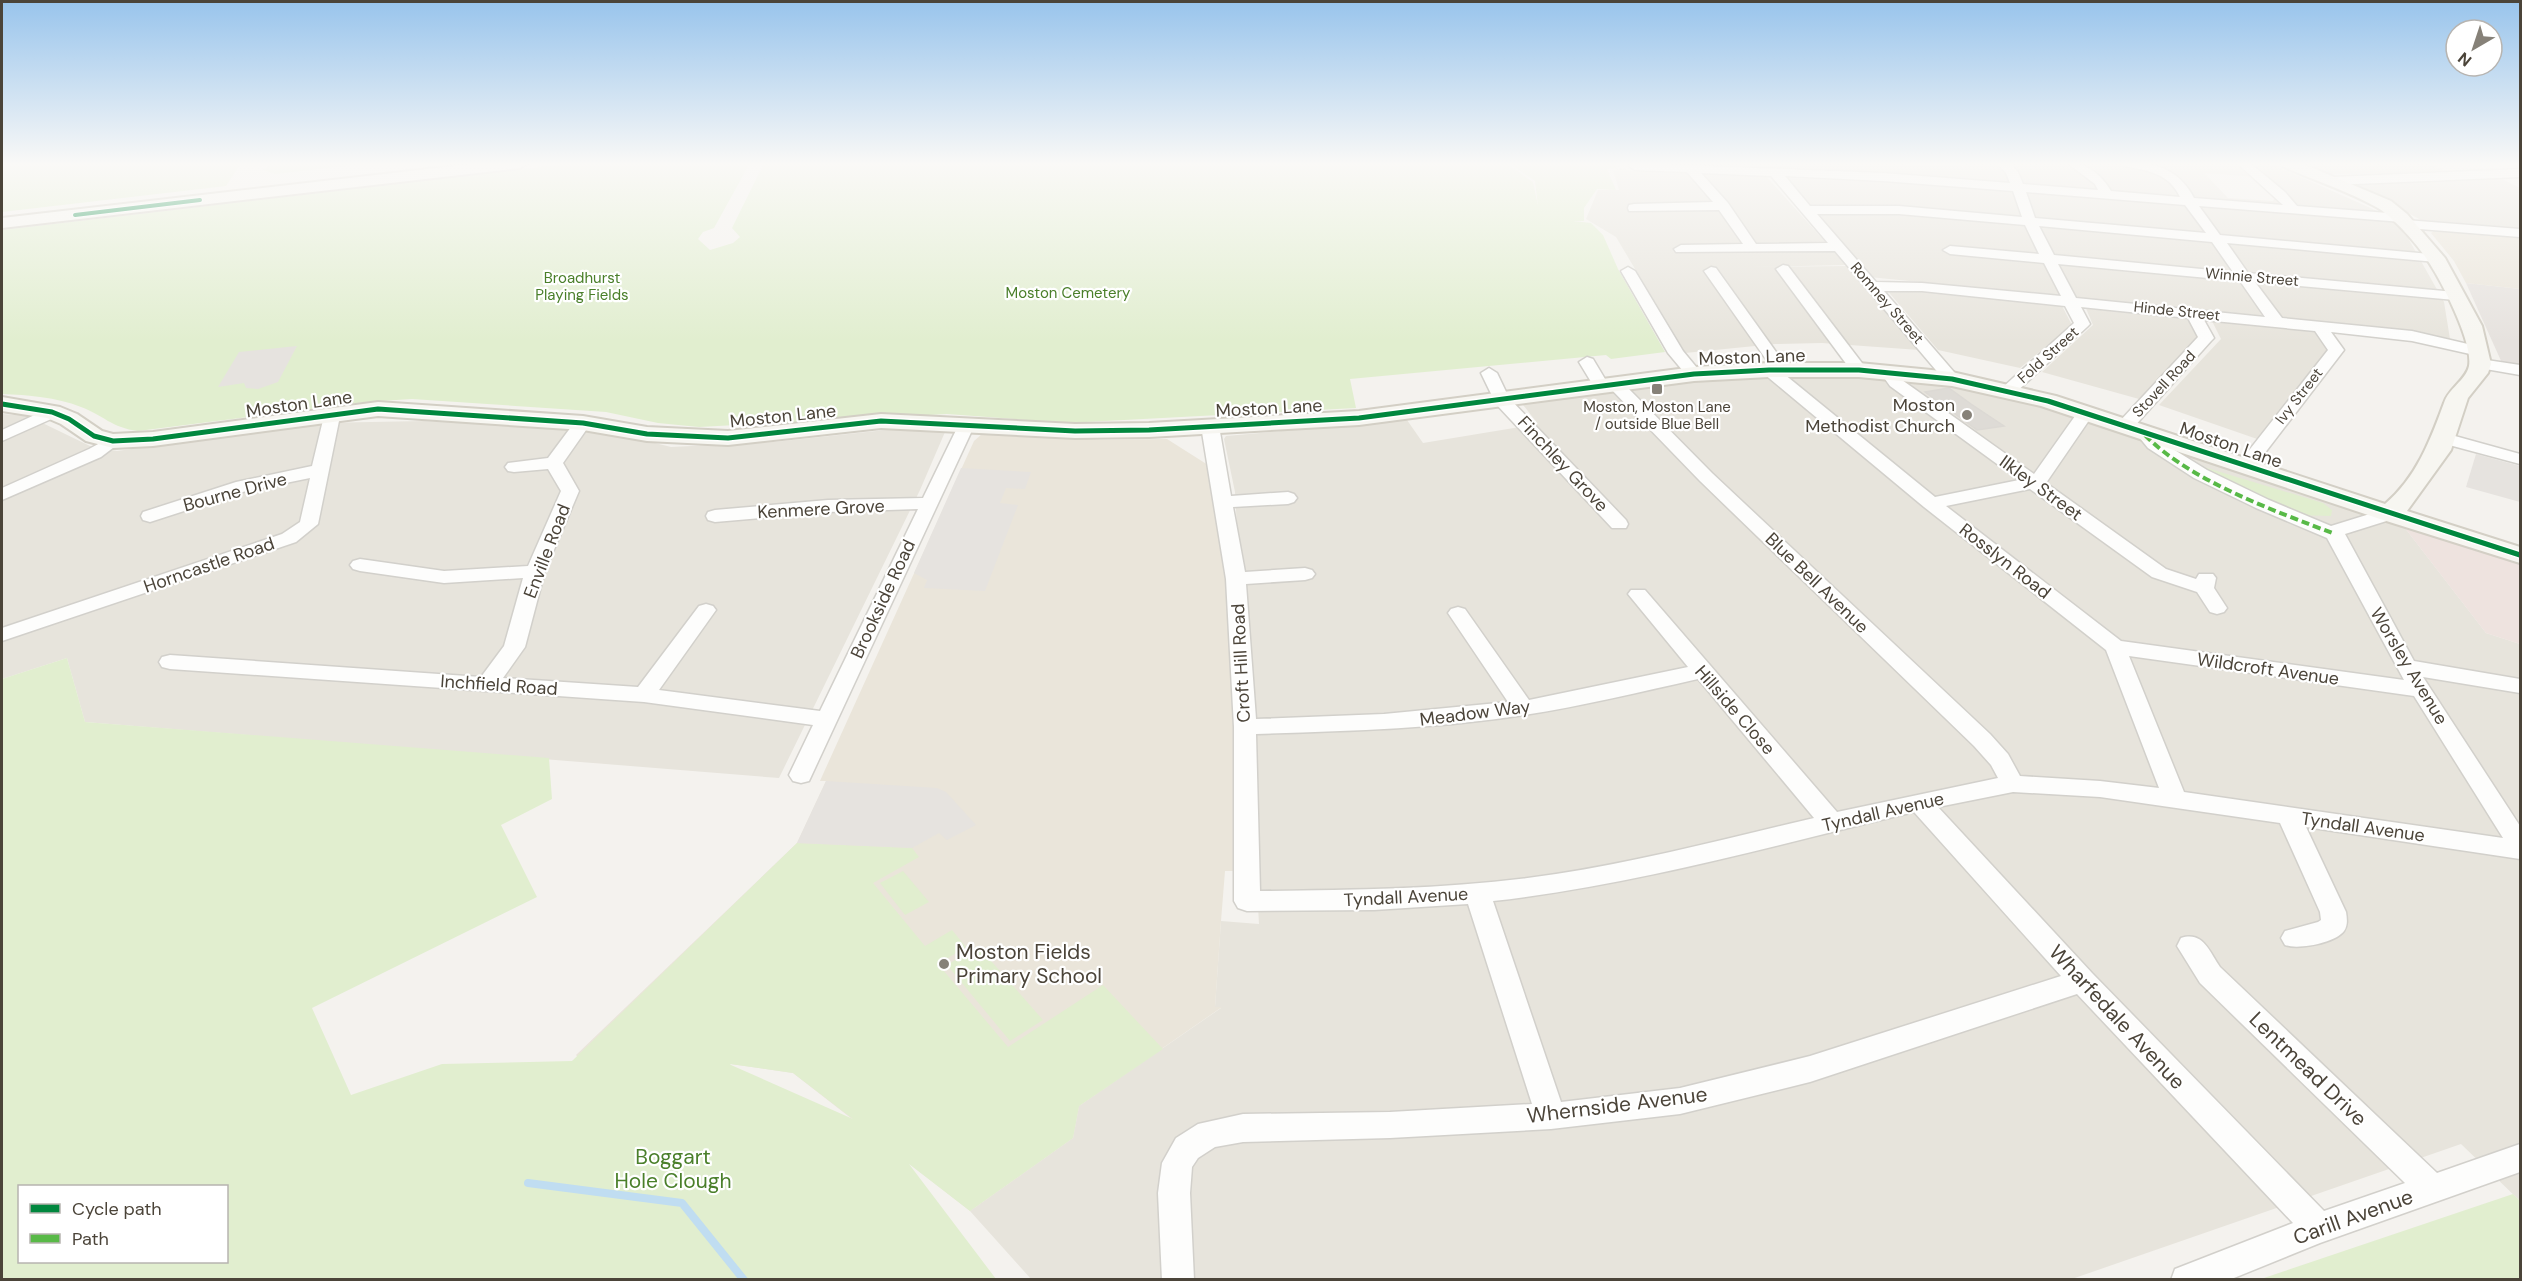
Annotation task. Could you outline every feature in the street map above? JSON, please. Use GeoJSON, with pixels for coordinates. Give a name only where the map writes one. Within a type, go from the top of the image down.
{"type":"FeatureCollection","features":[{"type":"Feature","properties":{"kind":"street"},"geometry":{"type":"LineString","coordinates":[[1735,223],[1752,248]]}},
{"type":"Feature","properties":{"kind":"street","name":"Romney Street"},"geometry":{"type":"LineString","coordinates":[[1817,223],[1952,379]]}},
{"type":"Feature","properties":{"kind":"street","name":"Fold Street"},"geometry":{"type":"LineString","coordinates":[[2008,391],[2082,324],[2030,223]]}},
{"type":"Feature","properties":{"kind":"street"},"geometry":{"type":"LineString","coordinates":[[2039,223],[2436,258]]}},
{"type":"Feature","properties":{"kind":"street"},"geometry":{"type":"LineString","coordinates":[[2205,223],[2276,321]]}},
{"type":"Feature","properties":{"kind":"street"},"geometry":{"type":"LineString","coordinates":[[2150,437],[2289,518],[2335,534],[2338,529],[2372,521],[2389,514],[2404,501],[2439,450],[2457,397],[2477,373],[2480,358],[2472,326],[2436,258],[2406,223]]}},
{"type":"Feature","properties":{"kind":"street"},"geometry":{"type":"LineString","coordinates":[[2421,223],[2520,233]]}},
{"type":"Feature","properties":{"kind":"street"},"geometry":{"type":"LineString","coordinates":[[1681,249],[1839,247]]}},
{"type":"Feature","properties":{"kind":"street","name":"Winnie Street"},"geometry":{"type":"LineString","coordinates":[[1950,250],[2455,296]]}},
{"type":"Feature","properties":{"kind":"street"},"geometry":{"type":"LineString","coordinates":[[1783,269],[1859,370]]}},
{"type":"Feature","properties":{"kind":"street"},"geometry":{"type":"LineString","coordinates":[[1628,271],[1676,353],[1694,374]]}},
{"type":"Feature","properties":{"kind":"street","name":"Rosslyn Road"},"geometry":{"type":"LineString","coordinates":[[1711,271],[1775,370],[1931,503],[2115,647]]}},
{"type":"Feature","properties":{"kind":"street","name":"Hinde Street"},"geometry":{"type":"LineString","coordinates":[[1873,286],[1922,287],[2412,336],[2520,370]]}},
{"type":"Feature","properties":{"kind":"street","name":"Stovell Road"},"geometry":{"type":"LineString","coordinates":[[2150,437],[2206,338],[2193,313]]}},
{"type":"Feature","properties":{"kind":"street","name":"Ivy Street"},"geometry":{"type":"LineString","coordinates":[[2246,466],[2336,350],[2319,326]]}},
{"type":"Feature","properties":{"kind":"street","name":"Blue Bell Avenue"},"geometry":{"type":"LineString","coordinates":[[1587,362],[1609,386],[1982,740],[2000,760],[2013,784]]}},
{"type":"Feature","properties":{"kind":"street","name":"Moston Lane"},"geometry":{"type":"LineString","coordinates":[[2,404],[52,411],[69,419],[94,436],[113,441],[153,439],[378,409],[583,423],[647,434],[728,438],[881,421],[1075,431],[1359,418],[1694,374],[1775,370],[1859,370],[1952,379],[2008,391],[2086,413],[2150,437],[2520,555]]}},
{"type":"Feature","properties":{"kind":"street","name":"Ilkley Street"},"geometry":{"type":"LineString","coordinates":[[1888,372],[1896,383],[2159,573],[2205,583],[2217,608]]}},
{"type":"Feature","properties":{"kind":"street","name":"Finchley Grove"},"geometry":{"type":"LineString","coordinates":[[1489,373],[1502,399],[1619,524]]}},
{"type":"Feature","properties":{"kind":"street"},"geometry":{"type":"LineString","coordinates":[[2,436],[52,411]]}},
{"type":"Feature","properties":{"kind":"street"},"geometry":{"type":"LineString","coordinates":[[1931,503],[2040,480],[2086,413]]}},
{"type":"Feature","properties":{"kind":"street","name":"Horncastle Road"},"geometry":{"type":"LineString","coordinates":[[2,635],[289,538],[309,524],[332,416]]}},
{"type":"Feature","properties":{"kind":"street"},"geometry":{"type":"LineString","coordinates":[[514,467],[554,463],[583,423]]}},
{"type":"Feature","properties":{"kind":"street","name":"Brookside Road"},"geometry":{"type":"LineString","coordinates":[[801,775],[967,424]]}},
{"type":"Feature","properties":{"kind":"street","name":"Croft Hill Road"},"geometry":{"type":"LineString","coordinates":[[1210,426],[1236,579],[1245,727],[1247,902]]}},
{"type":"Feature","properties":{"kind":"street"},"geometry":{"type":"LineString","coordinates":[[2444,438],[2520,459]]}},
{"type":"Feature","properties":{"kind":"street"},"geometry":{"type":"LineString","coordinates":[[2,495],[95,453],[113,441]]}},
{"type":"Feature","properties":{"kind":"street","name":"Enville Road"},"geometry":{"type":"LineString","coordinates":[[487,684],[514,647],[535,571],[570,491],[554,463]]}},
{"type":"Feature","properties":{"kind":"street","name":"Bourne Drive"},"geometry":{"type":"LineString","coordinates":[[150,516],[242,486],[321,471]]}},
{"type":"Feature","properties":{"kind":"street"},"geometry":{"type":"LineString","coordinates":[[1223,502],[1288,498]]}},
{"type":"Feature","properties":{"kind":"street","name":"Kenmere Grove"},"geometry":{"type":"LineString","coordinates":[[715,516],[828,506],[928,503]]}},
{"type":"Feature","properties":{"kind":"street","name":"Worsley Avenue"},"geometry":{"type":"LineString","coordinates":[[2335,534],[2406,668],[2520,845]]}},
{"type":"Feature","properties":{"kind":"street"},"geometry":{"type":"LineString","coordinates":[[360,565],[444,577],[535,571]]}},
{"type":"Feature","properties":{"kind":"street"},"geometry":{"type":"LineString","coordinates":[[1236,579],[1305,574]]}},
{"type":"Feature","properties":{"kind":"street","name":"Hillside Close"},"geometry":{"type":"LineString","coordinates":[[1638,594],[1833,824]]}},
{"type":"Feature","properties":{"kind":"street"},"geometry":{"type":"LineString","coordinates":[[644,695],[706,610]]}},
{"type":"Feature","properties":{"kind":"street"},"geometry":{"type":"LineString","coordinates":[[1458,613],[1523,708]]}},
{"type":"Feature","properties":{"kind":"street"},"geometry":{"type":"LineString","coordinates":[[2115,647],[2175,799]]}},
{"type":"Feature","properties":{"kind":"street","name":"Wildcroft Avenue"},"geometry":{"type":"LineString","coordinates":[[2115,647],[2421,690]]}},
{"type":"Feature","properties":{"kind":"street","name":"Inchfield Road"},"geometry":{"type":"LineString","coordinates":[[170,662],[644,695],[827,719]]}},
{"type":"Feature","properties":{"kind":"street"},"geometry":{"type":"LineString","coordinates":[[2406,668],[2520,686]]}},
{"type":"Feature","properties":{"kind":"street","name":"Meadow Way"},"geometry":{"type":"LineString","coordinates":[[1245,727],[1429,719],[1523,708],[1702,671]]}},
{"type":"Feature","properties":{"kind":"street","name":"Tyndall Avenue"},"geometry":{"type":"LineString","coordinates":[[1247,902],[1374,900],[1476,893],[1556,884],[1652,865],[1919,802],[2013,784],[2100,789],[2520,850]]}},
{"type":"Feature","properties":{"kind":"street","name":"Wharfedale Avenue"},"geometry":{"type":"LineString","coordinates":[[1919,802],[2082,981],[2319,1228]]}},
{"type":"Feature","properties":{"kind":"street"},"geometry":{"type":"LineString","coordinates":[[2289,816],[2333,912],[2334,925],[2325,931],[2294,938]]}},
{"type":"Feature","properties":{"kind":"street"},"geometry":{"type":"LineString","coordinates":[[1476,893],[1551,1116]]}},
{"type":"Feature","properties":{"kind":"street","name":"Lentmead Drive"},"geometry":{"type":"LineString","coordinates":[[2190,946],[2210,975],[2432,1189]]}},
{"type":"Feature","properties":{"kind":"street","name":"Whernside Avenue"},"geometry":{"type":"LineString","coordinates":[[1178,1280],[1174,1194],[1177,1163],[1187,1148],[1209,1134],[1243,1128],[1390,1125],[1551,1116],[1680,1101],[1810,1069],[2082,981]]}},
{"type":"Feature","properties":{"kind":"street","name":"Carill Avenue"},"geometry":{"type":"LineString","coordinates":[[2187,1280],[2319,1228],[2520,1158]]}},
{"type":"Feature","properties":{"kind":"shaded area"},"geometry":{"type":"Polygon","coordinates":[[[1592,223],[1808,223],[1846,265],[1751,267],[1848,266],[1919,350],[1822,343],[1775,344],[1685,353],[1616,237],[1592,223]]]}},
{"type":"Feature","properties":{"kind":"shaded area"},"geometry":{"type":"Polygon","coordinates":[[[1826,223],[2395,223],[2408,238],[2444,302],[2450,339],[2397,329],[1869,277],[1826,223]]]}},
{"type":"Feature","properties":{"kind":"shaded area"},"geometry":{"type":"Polygon","coordinates":[[[2455,223],[2520,223],[2520,228],[2455,223]]]}},
{"type":"Feature","properties":{"kind":"shaded area"},"geometry":{"type":"Polygon","coordinates":[[[2434,231],[2520,238],[2520,289],[2466,283],[2454,261],[2431,233],[2434,231]]]}},
{"type":"Feature","properties":{"kind":"shaded area"},"geometry":{"type":"Polygon","coordinates":[[[2466,283],[2520,289],[2520,366],[2502,363],[2466,283]]]}},
{"type":"Feature","properties":{"kind":"shaded area"},"geometry":{"type":"Polygon","coordinates":[[[1886,289],[1919,290],[2061,304],[2072,325],[2020,368],[1938,350],[1886,289]]]}},
{"type":"Feature","properties":{"kind":"shaded area"},"geometry":{"type":"Polygon","coordinates":[[[2085,306],[2187,316],[2201,338],[2139,399],[2042,372],[2093,325],[2085,306]]]}},
{"type":"Feature","properties":{"kind":"shaded area"},"geometry":{"type":"Polygon","coordinates":[[[2210,317],[2317,329],[2329,350],[2260,440],[2159,405],[2221,339],[2210,317]]]}},
{"type":"Feature","properties":{"kind":"shaded area"},"geometry":{"type":"Polygon","coordinates":[[[297,346],[278,382],[258,389],[246,388],[244,383],[218,387],[239,352],[297,346]]]}},
{"type":"Feature","properties":{"kind":"shaded area"},"geometry":{"type":"Polygon","coordinates":[[[1853,371],[2002,393],[2129,437],[2244,464],[2398,519],[2486,633],[2520,644],[2520,1201],[2461,1144],[2069,1280],[1031,1279],[970,1211],[1073,1138],[1079,1106],[1221,1008],[1215,1007],[1221,921],[1259,924],[1235,492],[1224,439],[1226,436],[1407,420],[1423,443],[1538,424],[1520,401],[1690,378],[1853,371]]]}},
{"type":"Feature","properties":{"kind":"shaded area"},"geometry":{"type":"Polygon","coordinates":[[[2,414],[28,416],[90,446],[117,451],[319,423],[424,421],[546,426],[561,430],[619,434],[671,447],[774,442],[895,429],[945,432],[920,490],[779,778],[85,722],[67,658],[2,679],[2,414]]]}},
{"type":"Feature","properties":{"kind":"shaded area"},"geometry":{"type":"Polygon","coordinates":[[[982,434],[1101,440],[1167,439],[1208,465],[1230,599],[1238,803],[1233,803],[1234,871],[1225,871],[1221,921],[1215,1007],[1222,1007],[1079,1106],[1073,1138],[970,1211],[793,1073],[717,1062],[685,1053],[586,1066],[576,1055],[797,843],[826,781],[820,781],[974,441],[982,434]]]}},
{"type":"Feature","properties":{"kind":"shaded area"},"geometry":{"type":"Polygon","coordinates":[[[2476,454],[2520,466],[2520,502],[2466,487],[2476,454]]]}},
{"type":"Feature","properties":{"kind":"shaded area"},"geometry":{"type":"Polygon","coordinates":[[[961,468],[1031,472],[1025,489],[1006,488],[1000,503],[1018,505],[985,591],[924,588],[927,580],[914,573],[961,468]]]}},
{"type":"Feature","properties":{"kind":"shaded area"},"geometry":{"type":"Polygon","coordinates":[[[2398,519],[2520,557],[2520,644],[2486,633],[2398,519]]]}},
{"type":"Feature","properties":{"kind":"shaded area"},"geometry":{"type":"Polygon","coordinates":[[[826,781],[937,788],[946,792],[976,825],[947,840],[939,833],[912,848],[797,843],[826,781]]]}},
{"type":"Feature","properties":{"kind":"green space"},"geometry":{"type":"Polygon","coordinates":[[[64,223],[717,223],[714,228],[703,232],[698,239],[710,250],[733,243],[740,237],[732,228],[735,223],[1589,223],[1603,235],[1618,269],[1665,352],[1611,359],[1606,355],[1350,379],[1356,408],[1067,423],[947,414],[699,427],[658,423],[606,412],[412,399],[365,402],[138,431],[121,427],[89,410],[62,401],[2,394],[2,230],[64,223]]]}},
{"type":"Feature","properties":{"kind":"green space"},"geometry":{"type":"Polygon","coordinates":[[[2194,464],[2323,503],[2332,510],[2331,516],[2296,515],[2194,464]]]}},
{"type":"Feature","properties":{"kind":"green space","name":"Boggart Hole Clough"},"geometry":{"type":"Polygon","coordinates":[[[67,658],[85,722],[549,758],[552,799],[501,825],[537,897],[312,1008],[351,1095],[442,1064],[572,1061],[797,843],[912,848],[919,857],[873,883],[925,946],[952,930],[966,947],[938,964],[1008,1047],[1103,985],[1163,1049],[1079,1106],[1073,1138],[970,1211],[909,1164],[996,1279],[2,1279],[2,679],[67,658]],[[730,1064],[853,1119],[793,1073],[730,1064]]]}},
{"type":"Feature","properties":{"kind":"green space"},"geometry":{"type":"Polygon","coordinates":[[[903,871],[929,902],[905,915],[880,883],[903,871]]]}},
{"type":"Feature","properties":{"kind":"green space"},"geometry":{"type":"Polygon","coordinates":[[[978,946],[1043,1020],[1010,1041],[947,965],[978,946]]]}},
{"type":"Feature","properties":{"kind":"green space"},"geometry":{"type":"Polygon","coordinates":[[[2513,1194],[2520,1201],[2520,1279],[2261,1279],[2513,1194]]]}},
{"type":"Feature","properties":{"kind":"building","name":"Moston Methodist Church"},"geometry":{"type":"Polygon","coordinates":[[[1949,388],[2004,426],[1977,430],[1925,392],[1949,388]]]}},
{"type":"Feature","properties":{"kind":"waterway"},"geometry":{"type":"LineString","coordinates":[[528,1183],[682,1203],[744,1280]]}},
{"type":"Feature","properties":{"kind":"marked path"},"geometry":{"type":"LineString","coordinates":[[2145,435],[2157,447],[2203,476],[2263,505],[2335,534]]}},
{"type":"Feature","properties":{"kind":"cycle path"},"geometry":{"type":"LineString","coordinates":[[2,404],[52,412],[69,419],[94,436],[113,441],[153,439],[378,409],[583,423],[647,434],[728,438],[881,421],[1075,431],[1149,430],[1359,418],[1694,374],[1769,370],[1859,370],[1952,379],[2048,401],[2520,555]]}},
{"type":"Feature","properties":{"kind":"place","name":"Moston, Moston Lane / outside Blue Bell"},"geometry":{"type":"Point","coordinates":[1657,389]}},
{"type":"Feature","properties":{"kind":"place","name":"Moston Methodist Church"},"geometry":{"type":"Point","coordinates":[1967,415]}},
{"type":"Feature","properties":{"kind":"place","name":"Moston Fields Primary School"},"geometry":{"type":"Point","coordinates":[944,964]}},
{"type":"Feature","properties":{"kind":"park label","name":"Broadhurst Playing Fields"},"geometry":{"type":"Point","coordinates":[582,286]}},
{"type":"Feature","properties":{"kind":"park label","name":"Moston Cemetery"},"geometry":{"type":"Point","coordinates":[1068,293]}}]}
